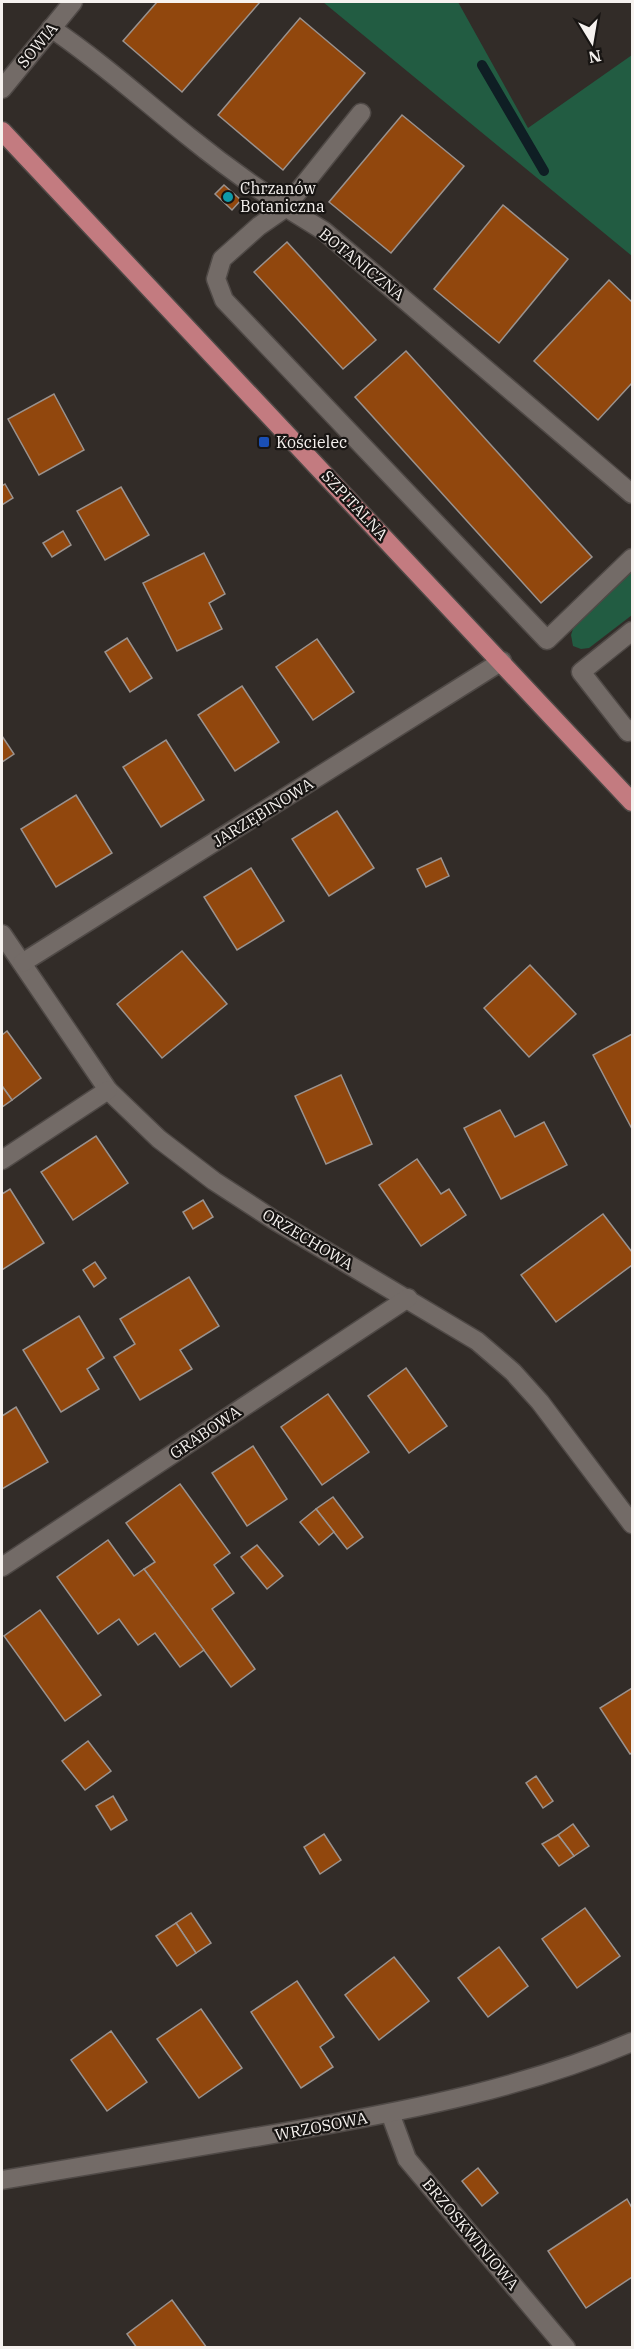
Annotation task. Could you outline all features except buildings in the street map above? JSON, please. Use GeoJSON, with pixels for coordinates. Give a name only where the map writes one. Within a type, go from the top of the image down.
{"type":"FeatureCollection","features":[{"type":"Feature","properties":{"kind":"main road","name":"SZPITALNA"},"geometry":{"type":"LineString","coordinates":[[2,131],[633,802]]}},
{"type":"Feature","properties":{"kind":"street","name":"SOWIA"},"geometry":{"type":"LineString","coordinates":[[2,89],[73,2]]}},
{"type":"Feature","properties":{"kind":"street","name":"BOTANICZNA"},"geometry":{"type":"LineString","coordinates":[[51,28],[84,50],[192,139],[285,208],[324,231],[633,494]]}},
{"type":"Feature","properties":{"kind":"street"},"geometry":{"type":"LineString","coordinates":[[361,113],[285,208],[259,226],[222,259],[216,279],[225,300],[547,640],[633,558]]}},
{"type":"Feature","properties":{"kind":"street"},"geometry":{"type":"LineString","coordinates":[[633,632],[581,672],[628,732],[633,729]]}},
{"type":"Feature","properties":{"kind":"street","name":"JARZĘBINOWA"},"geometry":{"type":"LineString","coordinates":[[22,963],[502,661]]}},
{"type":"Feature","properties":{"kind":"street","name":"ORZECHOWA"},"geometry":{"type":"LineString","coordinates":[[2,934],[108,1090],[159,1139],[214,1181],[274,1220],[477,1341],[513,1372],[540,1402],[633,1524]]}},
{"type":"Feature","properties":{"kind":"street"},"geometry":{"type":"LineString","coordinates":[[2,1160],[108,1090]]}},
{"type":"Feature","properties":{"kind":"street","name":"GRABOWA"},"geometry":{"type":"LineString","coordinates":[[2,1567],[408,1298]]}},
{"type":"Feature","properties":{"kind":"street","name":"WRZOSOWA"},"geometry":{"type":"LineString","coordinates":[[2,2180],[155,2156],[390,2113],[531,2081],[633,2042]]}},
{"type":"Feature","properties":{"kind":"street","name":"BRZOSKWINIOWA"},"geometry":{"type":"LineString","coordinates":[[390,2113],[407,2159],[566,2348]]}},
{"type":"Feature","properties":{"kind":"green space"},"geometry":{"type":"Polygon","coordinates":[[[323,2],[458,2],[528,128],[632,55],[632,256],[323,2]]]}},
{"type":"Feature","properties":{"kind":"green space"},"geometry":{"type":"Polygon","coordinates":[[[632,570],[632,615],[589,648],[581,649],[573,646],[571,635],[575,623],[632,570]]]}},
{"type":"Feature","properties":{"kind":"waterway"},"geometry":{"type":"LineString","coordinates":[[482,65],[544,171]]}},
{"type":"Feature","properties":{"kind":"place","name":"Chrzanów Botaniczna"},"geometry":{"type":"Point","coordinates":[228,197]}},
{"type":"Feature","properties":{"kind":"place","name":"Kościelec"},"geometry":{"type":"Point","coordinates":[264,442]}}]}
